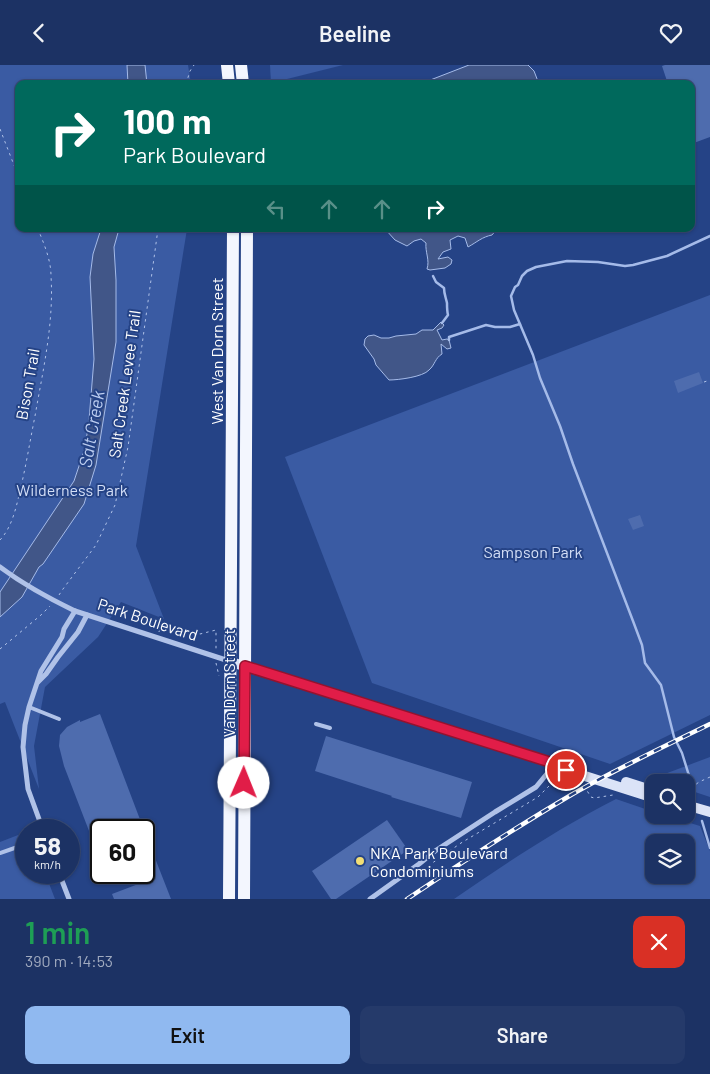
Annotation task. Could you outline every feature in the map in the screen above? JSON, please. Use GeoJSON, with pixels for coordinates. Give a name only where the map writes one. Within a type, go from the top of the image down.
{"type":"FeatureCollection","features":[{"type":"Feature","properties":{"kind":"main road"},"geometry":{"type":"LineString","coordinates":[[241,66],[243,80]]}},
{"type":"Feature","properties":{"kind":"main road"},"geometry":{"type":"LineString","coordinates":[[227,67],[229,80]]}},
{"type":"Feature","properties":{"kind":"main road","name":"West Van Dorn Street"},"geometry":{"type":"LineString","coordinates":[[232,473],[233,232]]}},
{"type":"Feature","properties":{"kind":"main road","name":"West Van Dorn Street"},"geometry":{"type":"LineString","coordinates":[[245,467],[247,232]]}},
{"type":"Feature","properties":{"kind":"main road","name":"Van Dorn Street"},"geometry":{"type":"LineString","coordinates":[[244,899],[245,467]]}},
{"type":"Feature","properties":{"kind":"main road","name":"Van Dorn Street"},"geometry":{"type":"LineString","coordinates":[[229,899],[232,473]]}},
{"type":"Feature","properties":{"kind":"main road","name":"Park Boulevard"},"geometry":{"type":"LineString","coordinates":[[231,662],[556,764],[566,770],[645,795]]}},
{"type":"Feature","properties":{"kind":"main road","name":"Park Boulevard"},"geometry":{"type":"LineString","coordinates":[[556,764],[568,764],[645,788]]}},
{"type":"Feature","properties":{"kind":"main road"},"geometry":{"type":"LineString","coordinates":[[695,808],[710,812]]}},
{"type":"Feature","properties":{"kind":"street"},"geometry":{"type":"LineString","coordinates":[[0,567],[30,588],[75,611],[64,629],[62,637],[41,671],[25,725],[23,747],[25,771],[28,789],[39,819]]}},
{"type":"Feature","properties":{"kind":"street","name":"Park Boulevard"},"geometry":{"type":"LineString","coordinates":[[75,611],[231,662]]}},
{"type":"Feature","properties":{"kind":"street"},"geometry":{"type":"LineString","coordinates":[[38,683],[78,632],[86,615]]}},
{"type":"Feature","properties":{"kind":"street"},"geometry":{"type":"LineString","coordinates":[[370,899],[435,851],[536,787],[556,764]]}},
{"type":"Feature","properties":{"kind":"street"},"geometry":{"type":"LineString","coordinates":[[63,884],[69,899]]}},
{"type":"Feature","properties":{"kind":"lane"},"geometry":{"type":"LineString","coordinates":[[29,707],[59,719]]}},
{"type":"Feature","properties":{"kind":"lane"},"geometry":{"type":"LineString","coordinates":[[316,724],[330,728]]}},
{"type":"Feature","properties":{"kind":"lane"},"geometry":{"type":"LineString","coordinates":[[0,853],[15,848]]}},
{"type":"Feature","properties":{"kind":"path"},"geometry":{"type":"LineString","coordinates":[[187,80],[194,65]]}},
{"type":"Feature","properties":{"kind":"path"},"geometry":{"type":"LineString","coordinates":[[0,129],[15,168]]}},
{"type":"Feature","properties":{"kind":"path","name":"Bison Trail"},"geometry":{"type":"LineString","coordinates":[[0,540],[6,533],[15,511],[26,465],[47,344],[52,302],[52,274],[39,232]]}},
{"type":"Feature","properties":{"kind":"path","name":"Salt Creek Levee Trail"},"geometry":{"type":"LineString","coordinates":[[0,649],[55,602],[96,545],[115,505],[128,447],[158,232]]}},
{"type":"Feature","properties":{"kind":"path"},"geometry":{"type":"LineString","coordinates":[[704,382],[710,380]]}},
{"type":"Feature","properties":{"kind":"path"},"geometry":{"type":"LineString","coordinates":[[158,638],[160,627],[200,633],[216,630],[216,637]]}},
{"type":"Feature","properties":{"kind":"path"},"geometry":{"type":"LineString","coordinates":[[695,785],[710,777]]}},
{"type":"Feature","properties":{"kind":"path"},"geometry":{"type":"LineString","coordinates":[[425,868],[538,797],[557,781],[568,778]]}},
{"type":"Feature","properties":{"kind":"path"},"geometry":{"type":"LineString","coordinates":[[582,783],[591,797],[594,798],[616,794]]}},
{"type":"Feature","properties":{"kind":"green space","name":"Wilderness Park"},"geometry":{"type":"Polygon","coordinates":[[[0,65],[188,65],[190,80],[15,80],[15,232],[187,232],[136,546],[164,619],[121,602],[98,637],[45,687],[34,746],[39,789],[5,702],[0,704],[0,65]]]}},
{"type":"Feature","properties":{"kind":"green space"},"geometry":{"type":"Polygon","coordinates":[[[270,65],[343,65],[283,80],[271,80],[270,65]]]}},
{"type":"Feature","properties":{"kind":"green space","name":"Sampson Park"},"geometry":{"type":"Polygon","coordinates":[[[710,295],[710,715],[610,764],[372,683],[285,457],[710,295]]]}},
{"type":"Feature","properties":{"kind":"green space"},"geometry":{"type":"Polygon","coordinates":[[[710,757],[710,797],[695,792],[695,774],[665,774],[710,757]]]}},
{"type":"Feature","properties":{"kind":"green space"},"geometry":{"type":"Polygon","coordinates":[[[616,799],[645,809],[645,824],[693,824],[700,826],[710,851],[710,899],[454,899],[533,846],[616,799]]]}},
{"type":"Feature","properties":{"kind":"green space"},"geometry":{"type":"Polygon","coordinates":[[[15,836],[15,884],[49,884],[55,899],[0,899],[0,842],[15,836]]]}},
{"type":"Feature","properties":{"kind":"water"},"geometry":{"type":"Polygon","coordinates":[[[127,65],[145,65],[147,80],[128,80],[127,65]]]}},
{"type":"Feature","properties":{"kind":"water"},"geometry":{"type":"Polygon","coordinates":[[[469,65],[528,65],[534,71],[537,80],[430,80],[469,65]]]}},
{"type":"Feature","properties":{"kind":"water","name":"Salt Creek"},"geometry":{"type":"Polygon","coordinates":[[[100,232],[118,232],[114,247],[116,342],[96,465],[84,504],[43,564],[39,567],[22,597],[0,617],[0,592],[74,481],[85,448],[94,359],[90,277],[93,254],[100,232]]]}},
{"type":"Feature","properties":{"kind":"water"},"geometry":{"type":"Polygon","coordinates":[[[388,232],[494,232],[468,247],[465,238],[458,236],[450,240],[451,249],[443,252],[438,259],[448,257],[452,260],[451,264],[445,268],[430,270],[427,269],[426,243],[421,239],[407,246],[395,240],[388,232]]]}},
{"type":"Feature","properties":{"kind":"water"},"geometry":{"type":"Polygon","coordinates":[[[441,322],[444,325],[437,330],[442,340],[449,340],[451,348],[447,349],[441,344],[442,354],[433,366],[426,372],[416,376],[389,380],[376,365],[364,345],[365,339],[368,336],[374,335],[381,338],[389,338],[416,334],[422,330],[433,330],[441,322]]]}},
{"type":"Feature","properties":{"kind":"building"},"geometry":{"type":"Polygon","coordinates":[[[710,65],[710,137],[695,143],[695,80],[667,80],[662,66],[710,65]]]}},
{"type":"Feature","properties":{"kind":"building"},"geometry":{"type":"Polygon","coordinates":[[[699,372],[703,383],[678,393],[674,381],[699,372]]]}},
{"type":"Feature","properties":{"kind":"building"},"geometry":{"type":"Polygon","coordinates":[[[640,515],[644,526],[633,530],[628,519],[640,515]]]}},
{"type":"Feature","properties":{"kind":"building"},"geometry":{"type":"Polygon","coordinates":[[[100,714],[140,819],[90,819],[90,833],[64,766],[59,746],[60,735],[67,727],[80,720],[80,722],[100,714]]]}},
{"type":"Feature","properties":{"kind":"building"},"geometry":{"type":"Polygon","coordinates":[[[326,736],[472,782],[461,818],[315,771],[326,736]]]}},
{"type":"Feature","properties":{"kind":"building","name":"NKA Park Boulevard Condominiums"},"geometry":{"type":"Polygon","coordinates":[[[387,820],[408,850],[336,899],[331,899],[312,871],[387,820]]]}},
{"type":"Feature","properties":{"kind":"building"},"geometry":{"type":"Polygon","coordinates":[[[155,858],[171,899],[114,899],[112,894],[138,884],[155,884],[155,858]]]}},
{"type":"Feature","properties":{"kind":"waterway"},"geometry":{"type":"LineString","coordinates":[[689,774],[682,753],[674,737],[661,685],[645,663],[642,645],[560,426],[540,378],[533,355],[514,310],[511,296],[522,276],[527,271],[536,267],[567,261],[633,265],[667,256],[710,236]]}},
{"type":"Feature","properties":{"kind":"waterway"},"geometry":{"type":"LineString","coordinates":[[433,276],[436,282],[444,288],[447,303],[448,315],[442,323]]}},
{"type":"Feature","properties":{"kind":"waterway"},"geometry":{"type":"LineString","coordinates":[[449,340],[449,337],[486,325],[510,327],[520,324]]}},
{"type":"Feature","properties":{"kind":"waterway"},"geometry":{"type":"LineString","coordinates":[[702,821],[710,848]]}},
{"type":"Feature","properties":{"kind":"railway"},"geometry":{"type":"LineString","coordinates":[[407,899],[571,795],[622,767],[710,724]]}},
{"type":"Feature","properties":{"kind":"place","name":"NKA Park Boulevard Condominiums"},"geometry":{"type":"Point","coordinates":[360,861]}},
{"type":"Feature","properties":{"kind":"route"},"geometry":{"type":"LineString","coordinates":[[244,783],[245,666],[556,764],[566,770]]}}]}
